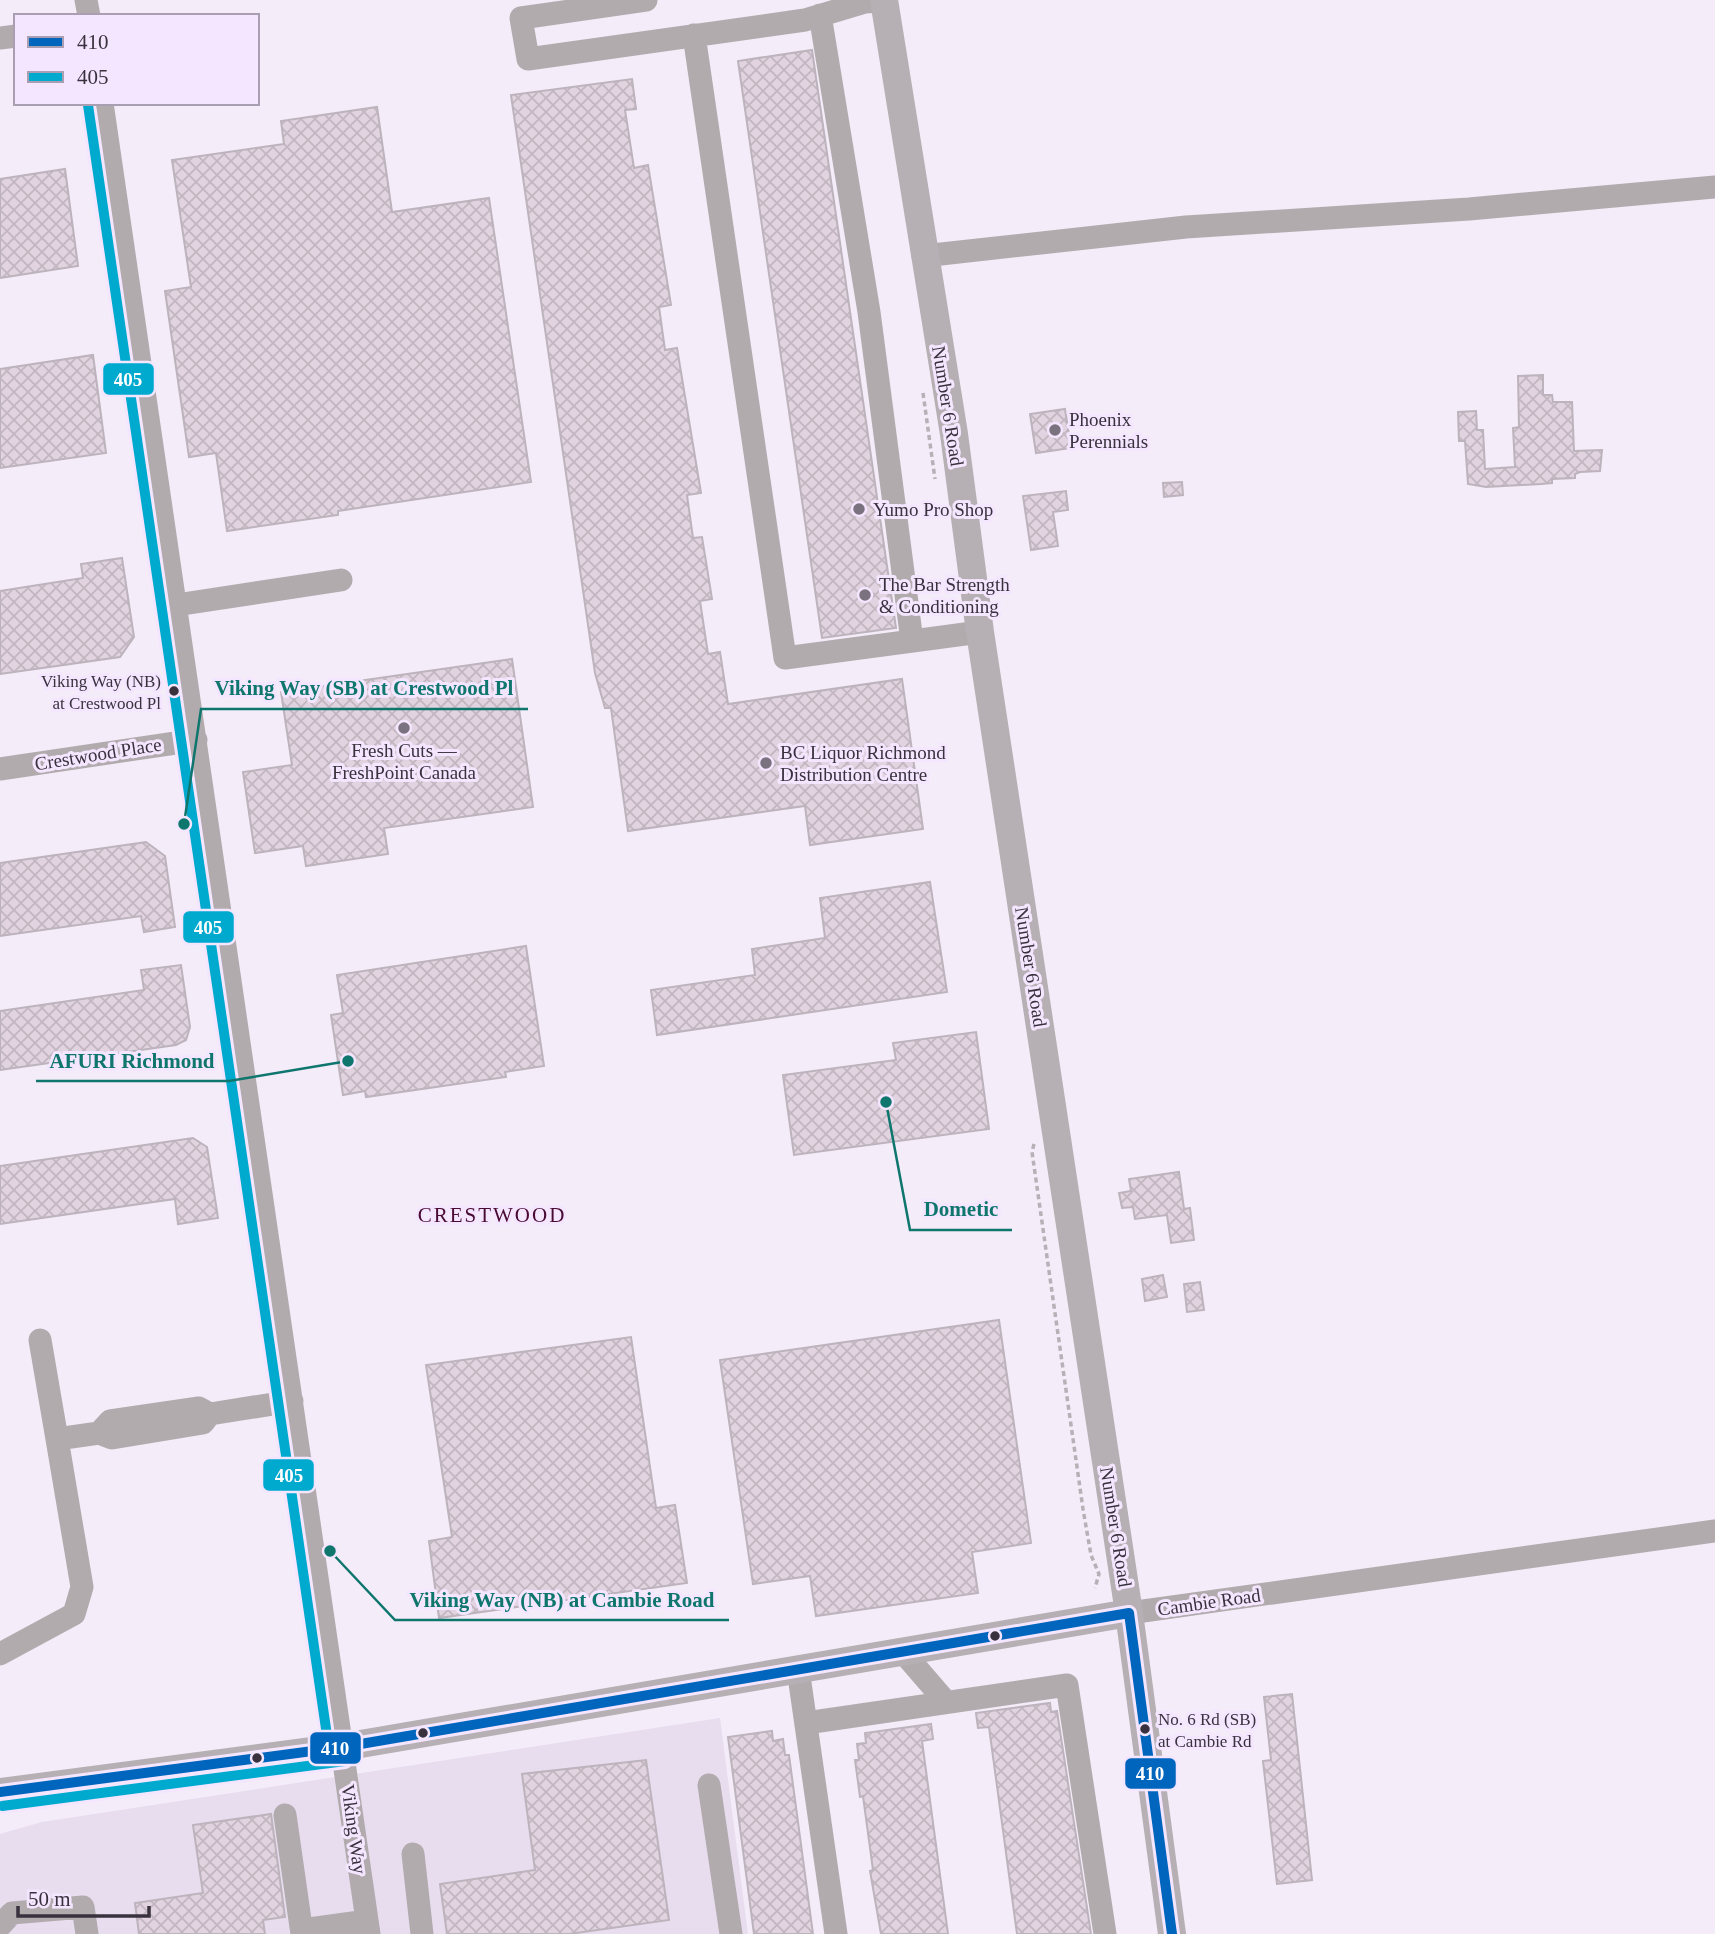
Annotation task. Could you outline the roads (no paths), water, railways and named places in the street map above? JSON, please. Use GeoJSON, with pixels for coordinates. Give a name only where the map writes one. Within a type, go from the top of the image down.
{"type":"FeatureCollection","features":[{"type":"Feature","properties":{"kind":"main road","name":"Number 6 Road"},"geometry":{"type":"LineString","coordinates":[[884,0],[923,256],[954,434],[980,632],[1129,1613],[1172,1934]]}},
{"type":"Feature","properties":{"kind":"main road","name":"Cambie Road"},"geometry":{"type":"LineString","coordinates":[[0,1792],[343,1746],[1129,1613]]}},
{"type":"Feature","properties":{"kind":"street"},"geometry":{"type":"LineString","coordinates":[[646,0],[521,18],[528,59],[694,35],[884,0]]}},
{"type":"Feature","properties":{"kind":"street"},"geometry":{"type":"LineString","coordinates":[[809,12],[869,312],[912,641]]}},
{"type":"Feature","properties":{"kind":"street"},"geometry":{"type":"LineString","coordinates":[[694,35],[785,658],[980,632]]}},
{"type":"Feature","properties":{"kind":"street","name":"Viking Way"},"geometry":{"type":"LineString","coordinates":[[102,105],[368,1927]]}},
{"type":"Feature","properties":{"kind":"street"},"geometry":{"type":"LineString","coordinates":[[923,256],[1186,227],[1469,209],[1715,187]]}},
{"type":"Feature","properties":{"kind":"street"},"geometry":{"type":"LineString","coordinates":[[176,606],[341,580]]}},
{"type":"Feature","properties":{"kind":"street","name":"Crestwood Place"},"geometry":{"type":"LineString","coordinates":[[0,769],[196,740]]}},
{"type":"Feature","properties":{"kind":"street"},"geometry":{"type":"LineString","coordinates":[[0,1654],[74,1614],[82,1587],[40,1340]]}},
{"type":"Feature","properties":{"kind":"street"},"geometry":{"type":"LineString","coordinates":[[57,1439],[99,1433],[110,1421],[199,1408],[211,1414],[292,1401]]}},
{"type":"Feature","properties":{"kind":"street","name":"Cambie Road"},"geometry":{"type":"LineString","coordinates":[[1129,1613],[1715,1531]]}},
{"type":"Feature","properties":{"kind":"street"},"geometry":{"type":"LineString","coordinates":[[902,1651],[946,1702]]}},
{"type":"Feature","properties":{"kind":"street"},"geometry":{"type":"LineString","coordinates":[[798,1669],[836,1934]]}},
{"type":"Feature","properties":{"kind":"street"},"geometry":{"type":"LineString","coordinates":[[806,1723],[1067,1685],[1105,1934]]}},
{"type":"Feature","properties":{"kind":"street"},"geometry":{"type":"LineString","coordinates":[[709,1785],[731,1934]]}},
{"type":"Feature","properties":{"kind":"street"},"geometry":{"type":"LineString","coordinates":[[285,1815],[302,1932],[368,1927]]}},
{"type":"Feature","properties":{"kind":"street"},"geometry":{"type":"LineString","coordinates":[[413,1854],[422,1934]]}},
{"type":"Feature","properties":{"kind":"street"},"geometry":{"type":"LineString","coordinates":[[0,1926],[12,1913],[83,1907],[86,1934]]}},
{"type":"Feature","properties":{"kind":"place","name":"Phoenix Perennials"},"geometry":{"type":"Point","coordinates":[1055,430]}},
{"type":"Feature","properties":{"kind":"place","name":"Yumo Pro Shop"},"geometry":{"type":"Point","coordinates":[859,509]}},
{"type":"Feature","properties":{"kind":"place","name":"The Bar Strength & Conditioning"},"geometry":{"type":"Point","coordinates":[865,595]}},
{"type":"Feature","properties":{"kind":"place","name":"Viking Way (NB) at Crestwood Pl"},"geometry":{"type":"Point","coordinates":[174,691]}},
{"type":"Feature","properties":{"kind":"place","name":"Fresh Cuts — FreshPoint Canada"},"geometry":{"type":"Point","coordinates":[404,728]}},
{"type":"Feature","properties":{"kind":"place","name":"BC Liquor Richmond Distribution Centre"},"geometry":{"type":"Point","coordinates":[766,763]}},
{"type":"Feature","properties":{"kind":"place","name":"Viking Way (SB) at Crestwood Pl"},"geometry":{"type":"Point","coordinates":[184,824]}},
{"type":"Feature","properties":{"kind":"place","name":"AFURI Richmond"},"geometry":{"type":"Point","coordinates":[348,1061]}},
{"type":"Feature","properties":{"kind":"place","name":"Dometic"},"geometry":{"type":"Point","coordinates":[886,1102]}},
{"type":"Feature","properties":{"kind":"place","name":"Viking Way (NB) at Cambie Road"},"geometry":{"type":"Point","coordinates":[330,1551]}},
{"type":"Feature","properties":{"kind":"place","name":"No. 6 Rd (SB) at Cambie Rd"},"geometry":{"type":"Point","coordinates":[1145,1729]}},
{"type":"Feature","properties":{"kind":"district","name":"CRESTWOOD"},"geometry":{"type":"Point","coordinates":[492,1215]}}]}
